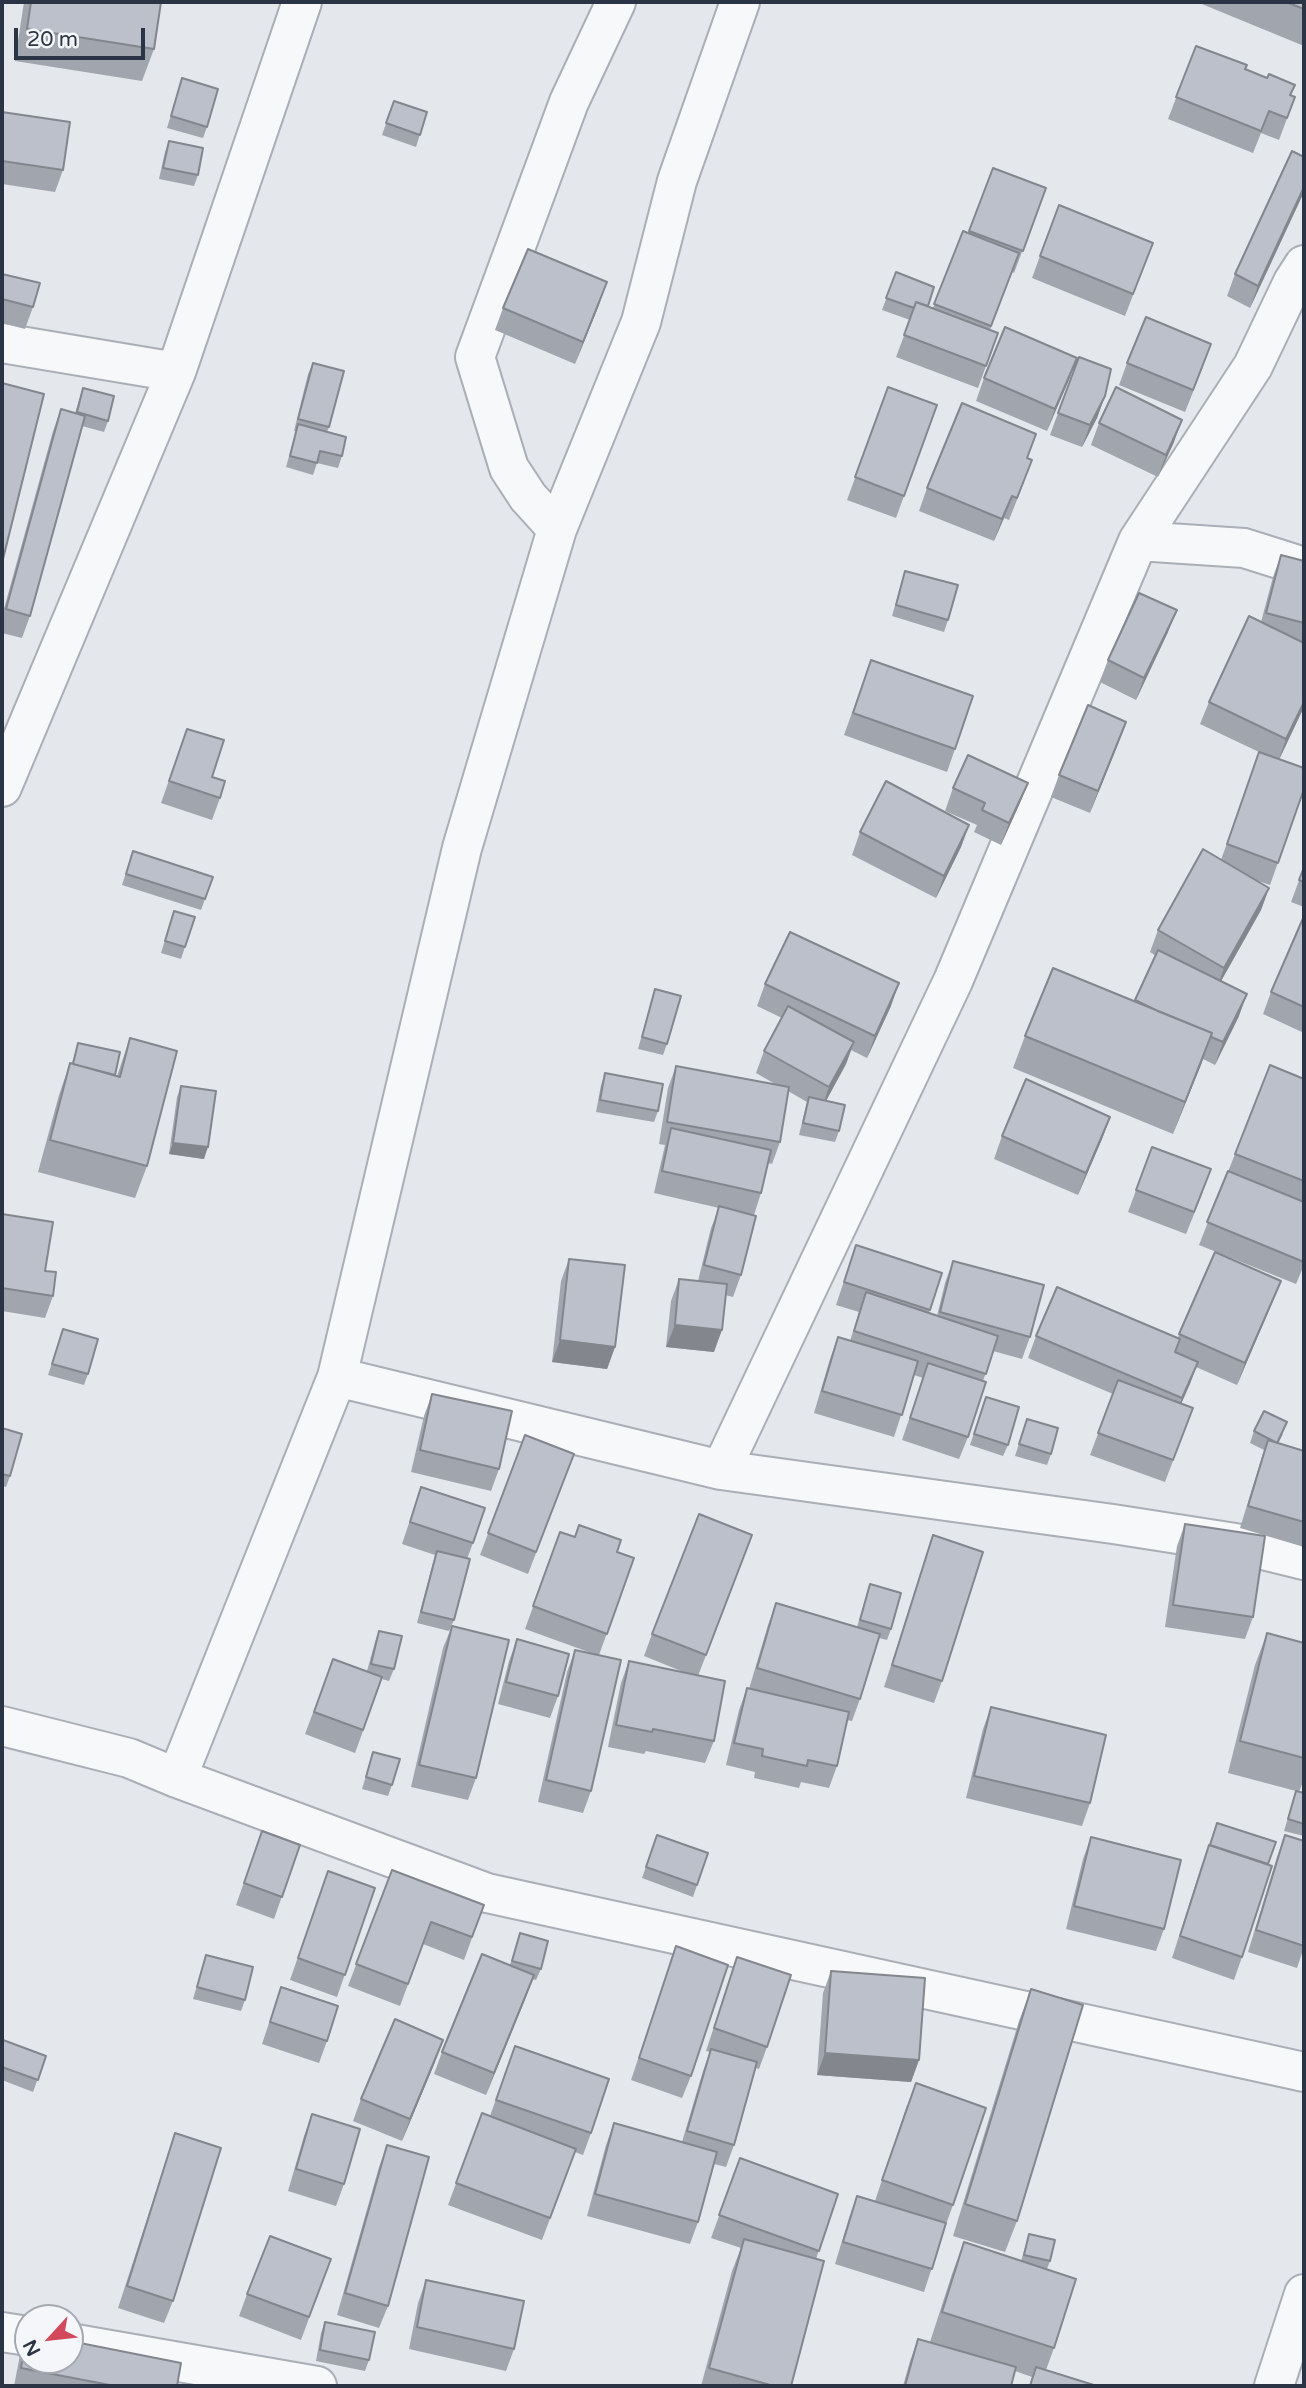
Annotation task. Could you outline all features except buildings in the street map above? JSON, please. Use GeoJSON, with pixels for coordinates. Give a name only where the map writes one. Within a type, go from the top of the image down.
{"type":"FeatureCollection","features":[{"type":"Feature","properties":{"kind":"street"},"geometry":{"type":"LineString","coordinates":[[2,787],[176,372],[302,2]]}},
{"type":"Feature","properties":{"kind":"street"},"geometry":{"type":"LineString","coordinates":[[557,530],[527,497],[509,468],[475,357],[569,102],[615,2]]}},
{"type":"Feature","properties":{"kind":"street"},"geometry":{"type":"LineString","coordinates":[[177,1778],[337,1377],[462,848],[557,530],[641,322],[677,181],[740,2]]}},
{"type":"Feature","properties":{"kind":"street"},"geometry":{"type":"LineString","coordinates":[[721,1470],[953,981],[1138,541],[1253,366],[1293,282],[1304,265]]}},
{"type":"Feature","properties":{"kind":"street"},"geometry":{"type":"LineString","coordinates":[[2,343],[176,372]]}},
{"type":"Feature","properties":{"kind":"street"},"geometry":{"type":"LineString","coordinates":[[1138,541],[1244,548],[1304,568]]}},
{"type":"Feature","properties":{"kind":"street"},"geometry":{"type":"LineString","coordinates":[[337,1377],[721,1470],[1113,1524],[1235,1543],[1304,1560]]}},
{"type":"Feature","properties":{"kind":"street"},"geometry":{"type":"LineString","coordinates":[[2,1726],[128,1758],[487,1893],[1304,2073]]}},
{"type":"Feature","properties":{"kind":"street"},"geometry":{"type":"LineString","coordinates":[[1273,2386],[1304,2294]]}},
{"type":"Feature","properties":{"kind":"street"},"geometry":{"type":"LineString","coordinates":[[84,2345],[317,2386]]}}]}
